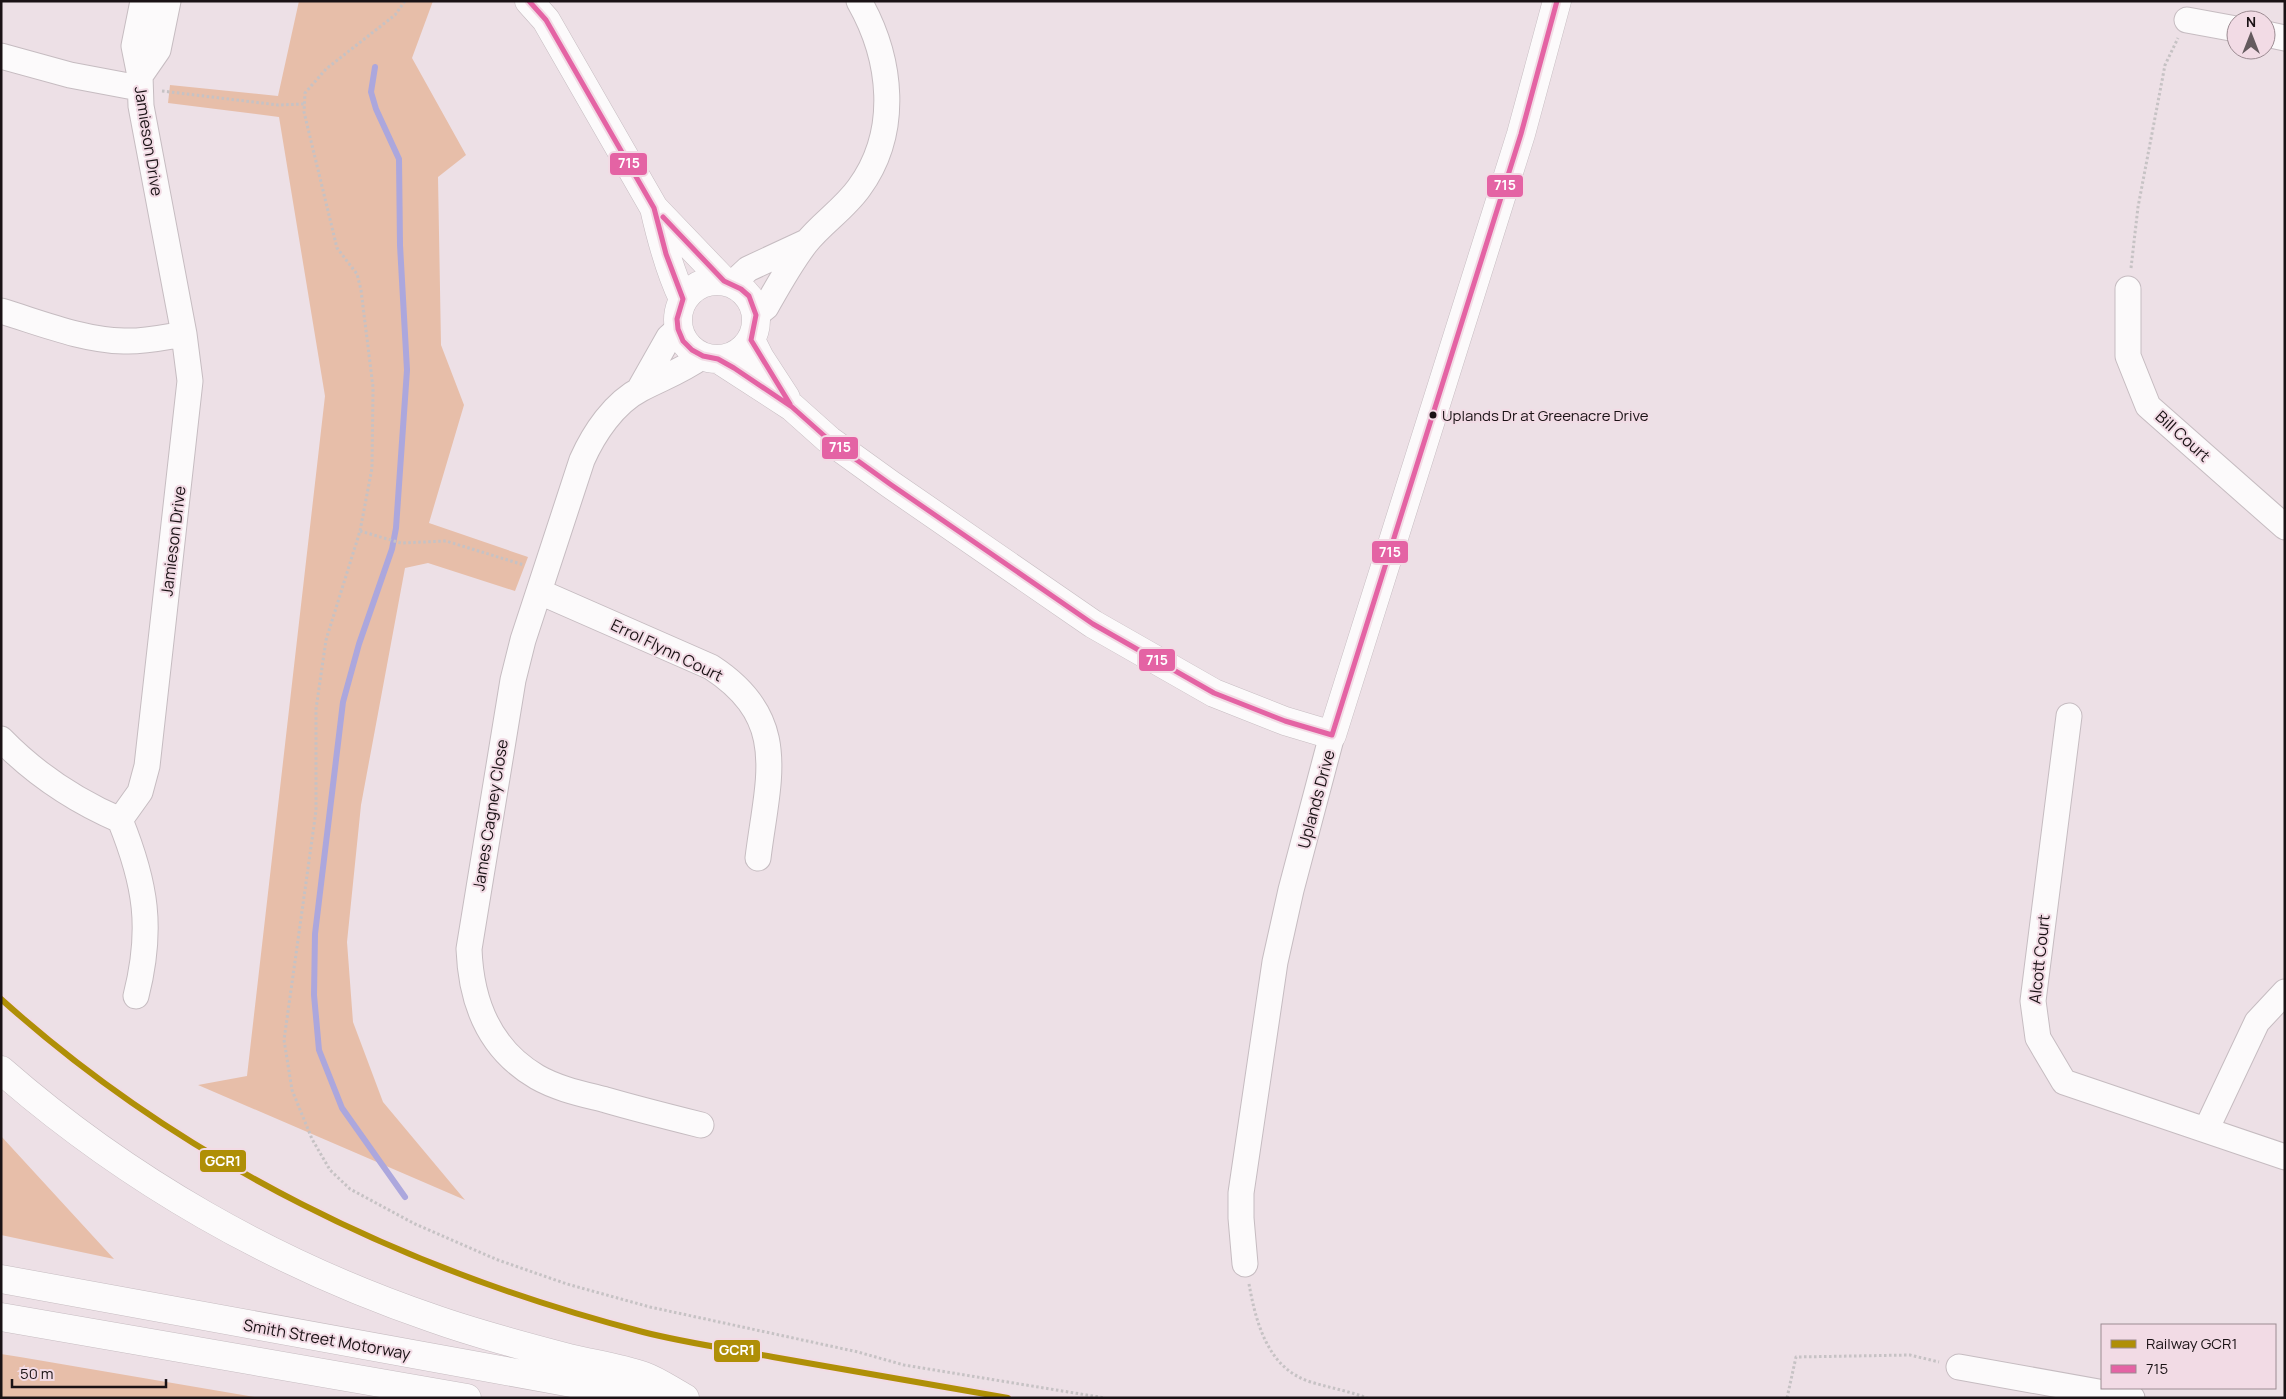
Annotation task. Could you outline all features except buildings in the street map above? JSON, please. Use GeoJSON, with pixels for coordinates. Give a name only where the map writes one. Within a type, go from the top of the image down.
{"type":"FeatureCollection","features":[{"type":"Feature","properties":{"kind":"main road"},"geometry":{"type":"LineString","coordinates":[[529,1],[546,20],[654,208],[728,282],[749,296],[753,328],[760,358],[792,407]]}},
{"type":"Feature","properties":{"kind":"main road","name":"Uplands Drive"},"geometry":{"type":"LineString","coordinates":[[1332,735],[1521,134],[1557,1]]}},
{"type":"Feature","properties":{"kind":"main road"},"geometry":{"type":"LineString","coordinates":[[654,208],[660,236],[674,280],[683,299]]}},
{"type":"Feature","properties":{"kind":"main road"},"geometry":{"type":"LineString","coordinates":[[728,282],[701,284],[691,290],[683,299],[677,319],[678,329],[683,341],[692,350],[710,358],[792,407],[829,440],[890,484],[1093,624],[1214,693],[1286,722],[1332,735]]}},
{"type":"Feature","properties":{"kind":"main road"},"geometry":{"type":"LineString","coordinates":[[710,358],[736,353],[753,328]]}},
{"type":"Feature","properties":{"kind":"main road"},"geometry":{"type":"LineString","coordinates":[[1,1070],[76,1130],[132,1171],[210,1218],[282,1257],[361,1292],[433,1318],[522,1345],[645,1376],[685,1398]]}},
{"type":"Feature","properties":{"kind":"main road","name":"Smith Street Motorway"},"geometry":{"type":"LineString","coordinates":[[1,1278],[654,1398]]}},
{"type":"Feature","properties":{"kind":"main road","name":"Smith Street Motorway"},"geometry":{"type":"LineString","coordinates":[[1,1317],[467,1398]]}},
{"type":"Feature","properties":{"kind":"street","name":"Jamieson Drive"},"geometry":{"type":"LineString","coordinates":[[120,820],[140,792],[147,766],[190,399],[190,367],[144,129],[140,82],[134,46],[144,1]]}},
{"type":"Feature","properties":{"kind":"street","name":"Jamieson Drive"},"geometry":{"type":"LineString","coordinates":[[140,82],[158,50],[168,1]]}},
{"type":"Feature","properties":{"kind":"street"},"geometry":{"type":"LineString","coordinates":[[753,328],[806,242],[841,210],[860,187],[874,162],[883,136],[887,112],[887,87],[884,66],[868,17],[859,1]]}},
{"type":"Feature","properties":{"kind":"street"},"geometry":{"type":"LineString","coordinates":[[2187,20],[2226,26]]}},
{"type":"Feature","properties":{"kind":"street"},"geometry":{"type":"LineString","coordinates":[[1,56],[70,75],[140,82]]}},
{"type":"Feature","properties":{"kind":"street"},"geometry":{"type":"LineString","coordinates":[[728,282],[748,270],[806,242]]}},
{"type":"Feature","properties":{"kind":"street","name":"Bill Court"},"geometry":{"type":"LineString","coordinates":[[2128,289],[2128,356],[2148,406],[2285,527]]}},
{"type":"Feature","properties":{"kind":"street"},"geometry":{"type":"LineString","coordinates":[[1,311],[93,338],[111,341],[140,340],[184,334]]}},
{"type":"Feature","properties":{"kind":"street","name":"James Cagney Close"},"geometry":{"type":"LineString","coordinates":[[678,329],[669,337],[639,390],[601,425],[590,442],[523,640],[513,680],[471,928],[470,973],[474,996],[483,1018],[498,1042],[515,1061],[538,1077],[562,1088],[701,1124]]}},
{"type":"Feature","properties":{"kind":"street","name":"James Cagney Close"},"geometry":{"type":"LineString","coordinates":[[639,390],[710,358]]}},
{"type":"Feature","properties":{"kind":"street","name":"Errol Flynn Court"},"geometry":{"type":"LineString","coordinates":[[543,582],[711,667],[745,694],[761,720],[770,750],[758,858]]}},
{"type":"Feature","properties":{"kind":"street","name":"Alcott Court"},"geometry":{"type":"LineString","coordinates":[[2069,716],[2033,1002],[2038,1038],[2064,1082],[2285,1157]]}},
{"type":"Feature","properties":{"kind":"street","name":"Uplands Drive"},"geometry":{"type":"LineString","coordinates":[[1245,1264],[1241,1193],[1263,1034],[1275,962],[1291,890],[1332,735]]}},
{"type":"Feature","properties":{"kind":"street"},"geometry":{"type":"LineString","coordinates":[[1,739],[37,771],[69,794],[91,808],[120,820],[137,863],[146,914],[144,957],[136,996]]}},
{"type":"Feature","properties":{"kind":"street"},"geometry":{"type":"LineString","coordinates":[[2206,1130],[2257,1022],[2285,992]]}},
{"type":"Feature","properties":{"kind":"street"},"geometry":{"type":"LineString","coordinates":[[1959,1367],[2132,1398]]}},
{"type":"Feature","properties":{"kind":"path"},"geometry":{"type":"LineString","coordinates":[[2128,289],[2138,207],[2165,65],[2187,20]]}},
{"type":"Feature","properties":{"kind":"path"},"geometry":{"type":"LineString","coordinates":[[140,82],[278,105],[304,104]]}},
{"type":"Feature","properties":{"kind":"path"},"geometry":{"type":"LineString","coordinates":[[360,531],[401,543],[446,541],[543,582]]}},
{"type":"Feature","properties":{"kind":"path"},"geometry":{"type":"LineString","coordinates":[[1245,1264],[1261,1332],[1274,1357],[1293,1374],[1310,1382],[1349,1390],[1367,1398]]}},
{"type":"Feature","properties":{"kind":"path"},"geometry":{"type":"LineString","coordinates":[[1787,1398],[1796,1357],[1910,1355],[1959,1367]]}},
{"type":"Feature","properties":{"kind":"shaded area"},"geometry":{"type":"Polygon","coordinates":[[[299,1],[433,1],[412,58],[466,155],[438,177],[441,345],[464,405],[429,523],[528,557],[515,591],[428,563],[405,568],[361,805],[347,942],[353,1022],[383,1102],[465,1200],[198,1085],[247,1076],[325,396],[279,117],[168,103],[170,85],[278,96],[299,1]]]}},
{"type":"Feature","properties":{"kind":"shaded area"},"geometry":{"type":"Polygon","coordinates":[[[1,1136],[114,1259],[1,1235],[1,1136]]]}},
{"type":"Feature","properties":{"kind":"shaded area"},"geometry":{"type":"Polygon","coordinates":[[[1,1354],[20,1357],[261,1398],[1,1398],[1,1354]]]}},
{"type":"Feature","properties":{"kind":"waterway"},"geometry":{"type":"LineString","coordinates":[[375,67],[371,92],[376,109],[399,159],[400,245],[407,370],[396,528],[392,549],[359,644],[343,702],[315,934],[314,995],[319,1050],[342,1108],[405,1197]]}},
{"type":"Feature","properties":{"kind":"rail line","name":"GCR1"},"geometry":{"type":"LineString","coordinates":[[1,999],[71,1058],[145,1112],[222,1160],[302,1204],[384,1243],[469,1277],[555,1307],[659,1336],[1008,1398]]}},
{"type":"Feature","properties":{"kind":"transit line","name":"715"},"geometry":{"type":"LineString","coordinates":[[529,1],[546,20],[654,208],[666,254],[683,299],[677,319],[678,329],[683,341],[692,350],[703,356],[718,359],[734,368],[792,407],[829,440],[890,484],[1093,624],[1214,693],[1285,721],[1332,735]]}},
{"type":"Feature","properties":{"kind":"transit line","name":"715"},"geometry":{"type":"LineString","coordinates":[[1332,735],[1521,134],[1557,1]]}},
{"type":"Feature","properties":{"kind":"transit line","name":"715"},"geometry":{"type":"LineString","coordinates":[[663,217],[724,281],[741,289],[749,296],[756,315],[751,340],[790,404]]}},
{"type":"Feature","properties":{"kind":"place","name":"Uplands Dr at Greenacre Drive"},"geometry":{"type":"Point","coordinates":[1433,415]}}]}
